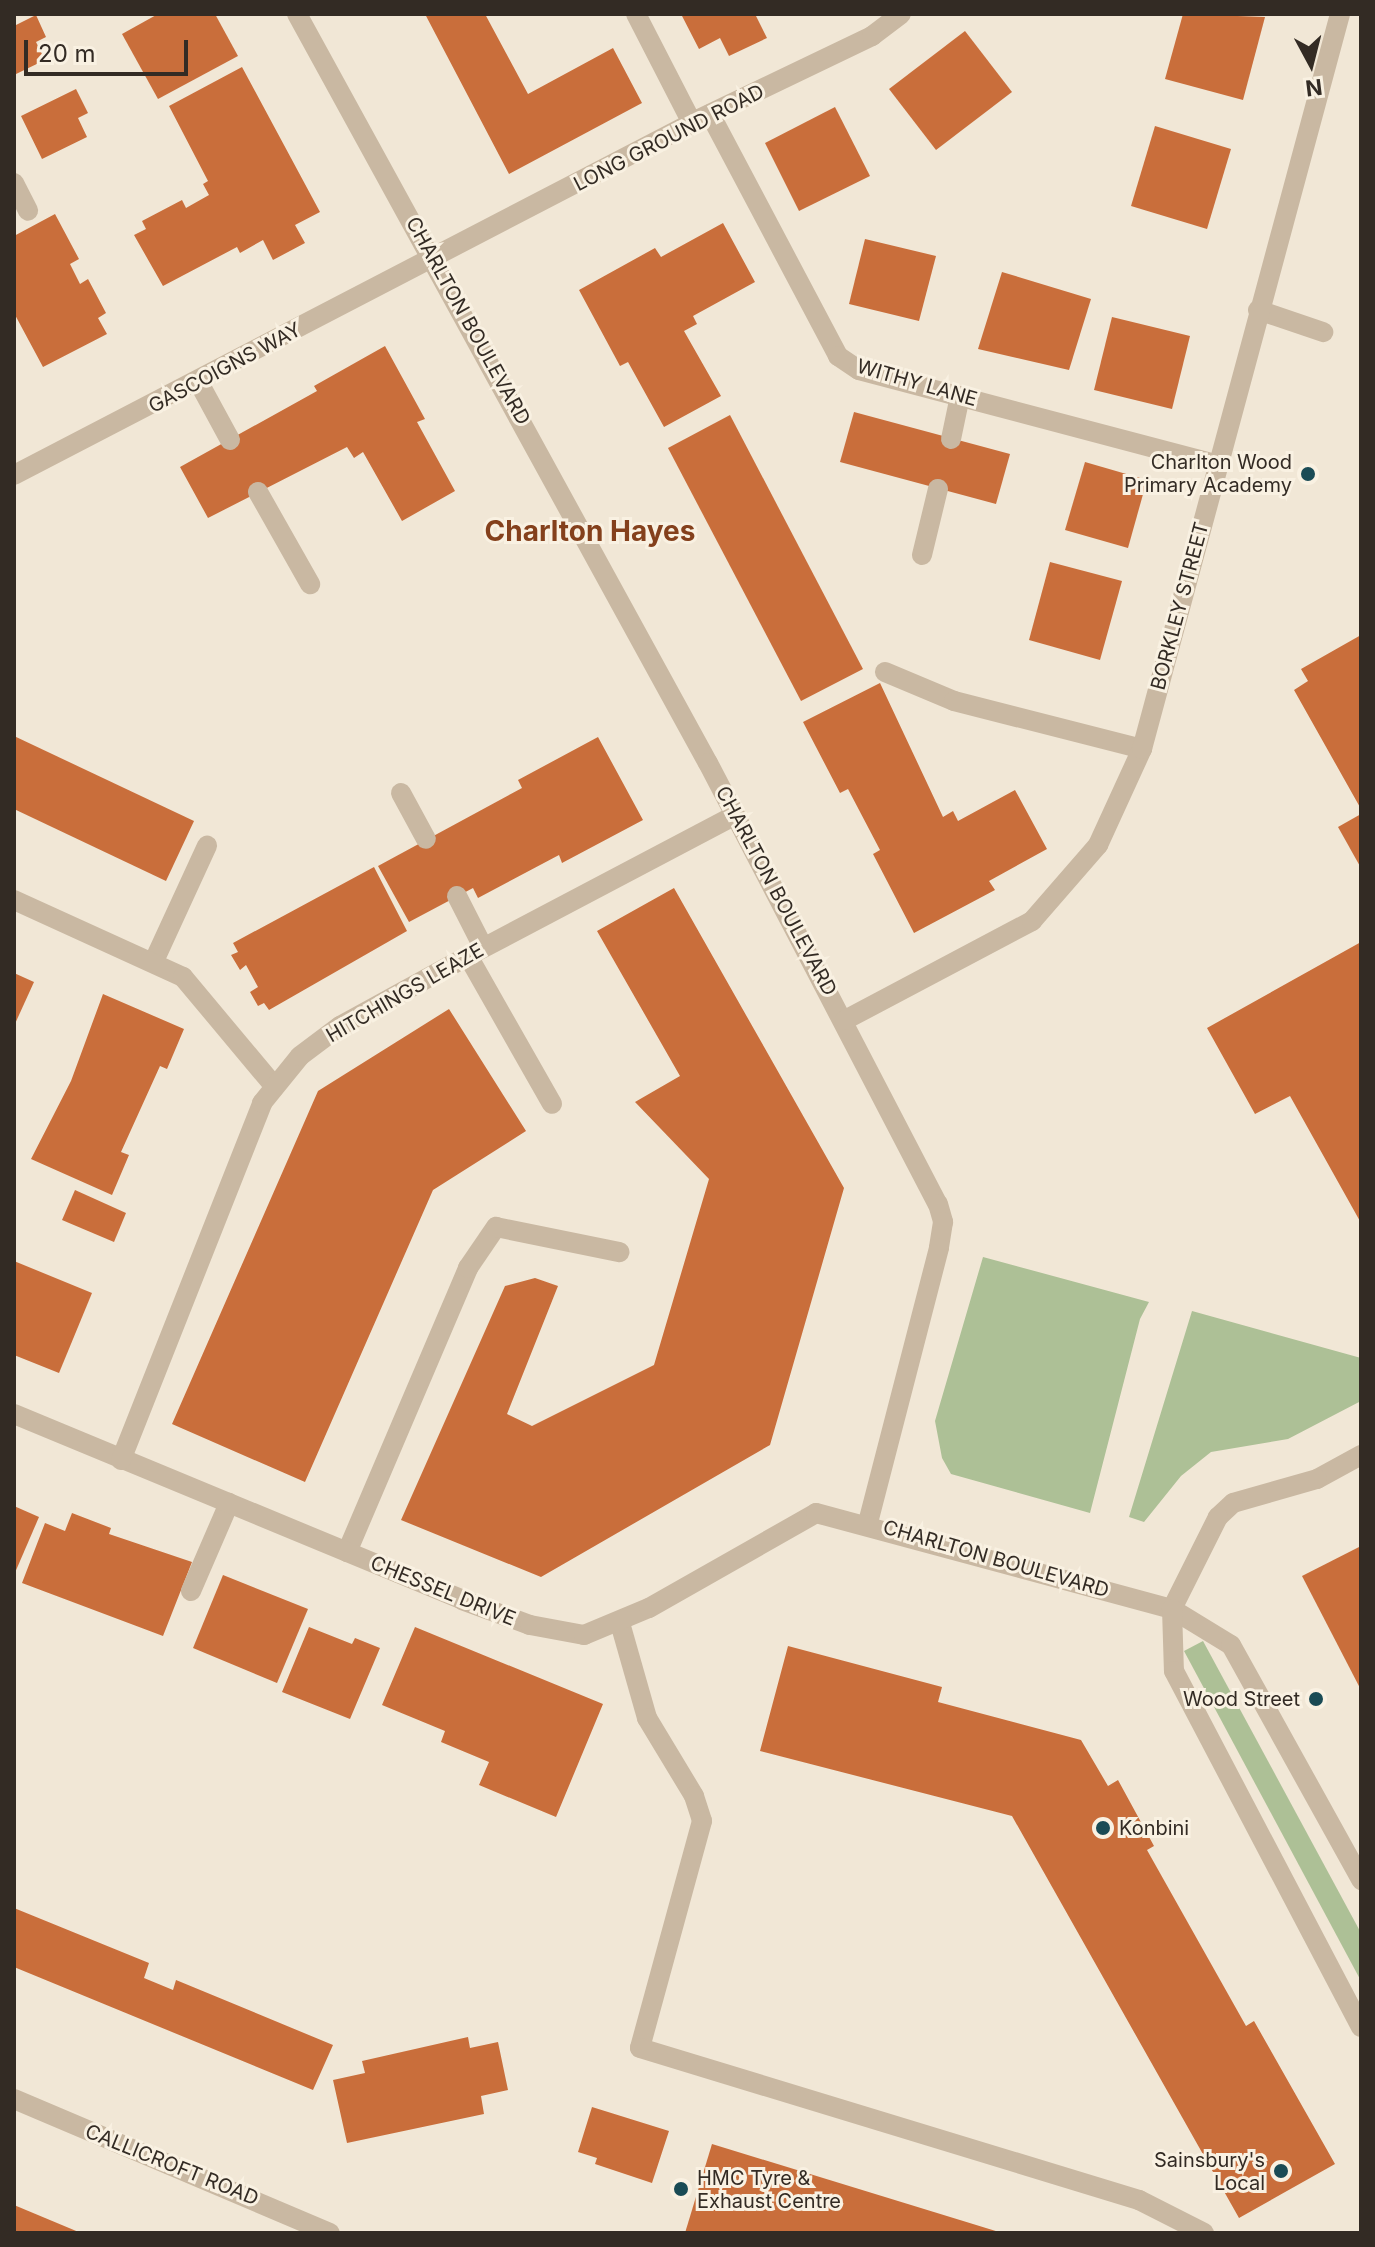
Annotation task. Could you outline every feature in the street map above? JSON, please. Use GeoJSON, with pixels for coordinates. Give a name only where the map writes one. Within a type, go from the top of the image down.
{"type":"FeatureCollection","features":[{"type":"Feature","properties":{"kind":"street","name":"CHARLTON BOULEVARD"},"geometry":{"type":"LineString","coordinates":[[297,14],[435,259],[845,1020],[943,1222],[868,1523],[1172,1609],[1231,1645],[1361,1880]]}},
{"type":"Feature","properties":{"kind":"street","name":"WITHY LANE"},"geometry":{"type":"LineString","coordinates":[[636,14],[701,119],[838,356],[859,370],[1216,464]]}},
{"type":"Feature","properties":{"kind":"street","name":"LONG GROUND ROAD"},"geometry":{"type":"LineString","coordinates":[[435,259],[701,119],[872,36],[901,14]]}},
{"type":"Feature","properties":{"kind":"street","name":"BORKLEY STREET"},"geometry":{"type":"LineString","coordinates":[[845,1020],[1032,921],[1098,845],[1142,749],[1216,464],[1340,14]]}},
{"type":"Feature","properties":{"kind":"street"},"geometry":{"type":"LineString","coordinates":[[14,183],[28,211]]}},
{"type":"Feature","properties":{"kind":"street","name":"GASCOIGNS WAY"},"geometry":{"type":"LineString","coordinates":[[14,475],[435,259]]}},
{"type":"Feature","properties":{"kind":"street"},"geometry":{"type":"LineString","coordinates":[[1258,310],[1323,332]]}},
{"type":"Feature","properties":{"kind":"street"},"geometry":{"type":"LineString","coordinates":[[198,381],[230,440]]}},
{"type":"Feature","properties":{"kind":"street"},"geometry":{"type":"LineString","coordinates":[[951,439],[960,396]]}},
{"type":"Feature","properties":{"kind":"street"},"geometry":{"type":"LineString","coordinates":[[922,555],[938,489]]}},
{"type":"Feature","properties":{"kind":"street"},"geometry":{"type":"LineString","coordinates":[[258,492],[310,584]]}},
{"type":"Feature","properties":{"kind":"street"},"geometry":{"type":"LineString","coordinates":[[885,672],[954,701],[1142,749]]}},
{"type":"Feature","properties":{"kind":"street"},"geometry":{"type":"LineString","coordinates":[[401,793],[426,839]]}},
{"type":"Feature","properties":{"kind":"street","name":"HITCHINGS LEAZE"},"geometry":{"type":"LineString","coordinates":[[121,1460],[262,1103],[300,1056],[340,1026],[734,816]]}},
{"type":"Feature","properties":{"kind":"street"},"geometry":{"type":"LineString","coordinates":[[154,961],[207,846]]}},
{"type":"Feature","properties":{"kind":"street"},"geometry":{"type":"LineString","coordinates":[[457,896],[476,952],[552,1104]]}},
{"type":"Feature","properties":{"kind":"street"},"geometry":{"type":"LineString","coordinates":[[14,900],[154,961],[183,977],[275,1087]]}},
{"type":"Feature","properties":{"kind":"street"},"geometry":{"type":"LineString","coordinates":[[347,1552],[468,1268],[496,1227],[619,1252]]}},
{"type":"Feature","properties":{"kind":"street","name":"CHESSEL DRIVE"},"geometry":{"type":"LineString","coordinates":[[14,1414],[530,1625],[584,1635],[620,1623],[798,1520],[827,1513],[868,1523]]}},
{"type":"Feature","properties":{"kind":"street"},"geometry":{"type":"LineString","coordinates":[[1361,1455],[1317,1479],[1233,1503],[1218,1517],[1172,1609],[1174,1671],[1361,2027]]}},
{"type":"Feature","properties":{"kind":"street"},"geometry":{"type":"LineString","coordinates":[[191,1591],[229,1503]]}},
{"type":"Feature","properties":{"kind":"street"},"geometry":{"type":"LineString","coordinates":[[620,1623],[647,1718],[694,1796],[702,1821],[640,2048],[1139,2200],[1204,2233]]}},
{"type":"Feature","properties":{"kind":"street","name":"CALLICROFT ROAD"},"geometry":{"type":"LineString","coordinates":[[14,2099],[330,2233]]}},
{"type":"Feature","properties":{"kind":"green space"},"geometry":{"type":"Polygon","coordinates":[[[983,1257],[1149,1302],[1140,1319],[1090,1513],[951,1474],[942,1458],[935,1421],[983,1257]]]}},
{"type":"Feature","properties":{"kind":"green space"},"geometry":{"type":"Polygon","coordinates":[[[1192,1311],[1361,1358],[1361,1401],[1288,1439],[1211,1452],[1181,1476],[1144,1522],[1129,1517],[1192,1311]]]}},
{"type":"Feature","properties":{"kind":"green space"},"geometry":{"type":"Polygon","coordinates":[[[1203,1641],[1361,1933],[1361,1981],[1184,1651],[1203,1641]]]}},
{"type":"Feature","properties":{"kind":"building"},"geometry":{"type":"Polygon","coordinates":[[[158,14],[215,14],[238,56],[158,99],[122,34],[158,14]]]}},
{"type":"Feature","properties":{"kind":"building"},"geometry":{"type":"Polygon","coordinates":[[[425,14],[485,14],[528,94],[613,48],[642,103],[509,174],[425,14]]]}},
{"type":"Feature","properties":{"kind":"building"},"geometry":{"type":"Polygon","coordinates":[[[681,14],[755,14],[767,38],[729,56],[720,38],[699,49],[681,14]]]}},
{"type":"Feature","properties":{"kind":"building"},"geometry":{"type":"Polygon","coordinates":[[[1183,14],[1265,17],[1243,100],[1165,79],[1183,14]]]}},
{"type":"Feature","properties":{"kind":"building"},"geometry":{"type":"Polygon","coordinates":[[[36,15],[46,37],[36,42],[45,60],[14,75],[14,26],[36,15]]]}},
{"type":"Feature","properties":{"kind":"building"},"geometry":{"type":"Polygon","coordinates":[[[965,31],[1012,92],[936,150],[889,89],[965,31]]]}},
{"type":"Feature","properties":{"kind":"building"},"geometry":{"type":"Polygon","coordinates":[[[242,67],[320,212],[295,225],[305,243],[273,260],[263,240],[240,253],[237,247],[163,286],[134,235],[146,229],[142,221],[182,200],[186,208],[209,195],[203,184],[208,181],[169,106],[242,67]]]}},
{"type":"Feature","properties":{"kind":"building"},"geometry":{"type":"Polygon","coordinates":[[[76,89],[88,113],[78,118],[87,137],[42,159],[21,116],[76,89]]]}},
{"type":"Feature","properties":{"kind":"building"},"geometry":{"type":"Polygon","coordinates":[[[835,107],[870,176],[799,211],[765,143],[835,107]]]}},
{"type":"Feature","properties":{"kind":"building"},"geometry":{"type":"Polygon","coordinates":[[[1155,126],[1231,149],[1207,229],[1131,206],[1155,126]]]}},
{"type":"Feature","properties":{"kind":"building"},"geometry":{"type":"Polygon","coordinates":[[[55,214],[79,259],[70,264],[80,284],[88,279],[106,313],[98,318],[107,334],[43,367],[14,313],[14,236],[55,214]]]}},
{"type":"Feature","properties":{"kind":"building"},"geometry":{"type":"Polygon","coordinates":[[[723,223],[755,282],[693,316],[697,324],[684,331],[721,396],[664,427],[628,362],[620,366],[579,290],[655,248],[661,257],[723,223]]]}},
{"type":"Feature","properties":{"kind":"building"},"geometry":{"type":"Polygon","coordinates":[[[865,239],[936,256],[919,321],[849,304],[865,239]]]}},
{"type":"Feature","properties":{"kind":"building"},"geometry":{"type":"Polygon","coordinates":[[[1002,272],[1091,299],[1069,370],[978,349],[1002,272]]]}},
{"type":"Feature","properties":{"kind":"building"},"geometry":{"type":"Polygon","coordinates":[[[1112,317],[1190,336],[1172,409],[1094,390],[1112,317]]]}},
{"type":"Feature","properties":{"kind":"building"},"geometry":{"type":"Polygon","coordinates":[[[385,346],[425,419],[417,422],[455,491],[402,521],[363,452],[354,458],[347,447],[208,518],[180,467],[317,391],[314,386],[385,346]]]}},
{"type":"Feature","properties":{"kind":"building"},"geometry":{"type":"Polygon","coordinates":[[[854,412],[1010,454],[996,504],[840,462],[854,412]]]}},
{"type":"Feature","properties":{"kind":"building"},"geometry":{"type":"Polygon","coordinates":[[[730,415],[863,669],[801,701],[668,448],[730,415]]]}},
{"type":"Feature","properties":{"kind":"building"},"geometry":{"type":"Polygon","coordinates":[[[1085,462],[1147,480],[1128,548],[1065,530],[1085,462]]]}},
{"type":"Feature","properties":{"kind":"building"},"geometry":{"type":"Polygon","coordinates":[[[1050,562],[1122,581],[1100,660],[1029,640],[1050,562]]]}},
{"type":"Feature","properties":{"kind":"building"},"geometry":{"type":"Polygon","coordinates":[[[1361,635],[1361,809],[1294,690],[1308,681],[1301,669],[1361,635]]]}},
{"type":"Feature","properties":{"kind":"building"},"geometry":{"type":"Polygon","coordinates":[[[880,683],[943,817],[953,811],[958,821],[1015,790],[1047,849],[989,881],[995,890],[914,933],[873,854],[880,850],[848,789],[840,793],[803,722],[880,683]]]}},
{"type":"Feature","properties":{"kind":"building"},"geometry":{"type":"Polygon","coordinates":[[[14,736],[194,821],[166,881],[14,809],[14,736]]]}},
{"type":"Feature","properties":{"kind":"building"},"geometry":{"type":"Polygon","coordinates":[[[598,737],[643,820],[562,863],[559,855],[478,898],[473,888],[409,922],[378,866],[522,788],[518,780],[598,737]]]}},
{"type":"Feature","properties":{"kind":"building"},"geometry":{"type":"Polygon","coordinates":[[[1361,814],[1361,868],[1338,827],[1361,814]]]}},
{"type":"Feature","properties":{"kind":"building"},"geometry":{"type":"Polygon","coordinates":[[[374,867],[407,931],[269,1010],[264,1003],[258,1006],[250,992],[258,987],[246,965],[240,970],[231,955],[238,952],[233,943],[374,867]]]}},
{"type":"Feature","properties":{"kind":"building"},"geometry":{"type":"Polygon","coordinates":[[[674,888],[844,1188],[770,1445],[541,1577],[401,1520],[505,1286],[535,1278],[558,1286],[507,1414],[532,1426],[654,1365],[709,1179],[635,1102],[680,1076],[597,931],[674,888]]]}},
{"type":"Feature","properties":{"kind":"building"},"geometry":{"type":"Polygon","coordinates":[[[1361,942],[1361,1223],[1290,1096],[1255,1114],[1207,1028],[1361,942]]]}},
{"type":"Feature","properties":{"kind":"building"},"geometry":{"type":"Polygon","coordinates":[[[14,973],[34,982],[14,1026],[14,973]]]}},
{"type":"Feature","properties":{"kind":"building"},"geometry":{"type":"Polygon","coordinates":[[[103,994],[184,1029],[167,1069],[160,1066],[121,1152],[129,1155],[112,1195],[31,1159],[71,1081],[103,994]]]}},
{"type":"Feature","properties":{"kind":"building"},"geometry":{"type":"Polygon","coordinates":[[[449,1009],[526,1131],[433,1190],[305,1482],[172,1424],[318,1091],[449,1009]]]}},
{"type":"Feature","properties":{"kind":"building"},"geometry":{"type":"Polygon","coordinates":[[[75,1190],[126,1213],[114,1242],[62,1220],[75,1190]]]}},
{"type":"Feature","properties":{"kind":"building"},"geometry":{"type":"Polygon","coordinates":[[[14,1261],[92,1293],[59,1373],[14,1355],[14,1261]]]}},
{"type":"Feature","properties":{"kind":"building"},"geometry":{"type":"Polygon","coordinates":[[[14,1506],[39,1517],[14,1575],[14,1506]]]}},
{"type":"Feature","properties":{"kind":"building"},"geometry":{"type":"Polygon","coordinates":[[[72,1513],[111,1528],[109,1534],[192,1562],[163,1636],[22,1583],[45,1523],[65,1531],[72,1513]]]}},
{"type":"Feature","properties":{"kind":"building"},"geometry":{"type":"Polygon","coordinates":[[[1361,1546],[1361,1690],[1302,1576],[1361,1546]]]}},
{"type":"Feature","properties":{"kind":"building"},"geometry":{"type":"Polygon","coordinates":[[[223,1575],[308,1609],[277,1683],[193,1648],[223,1575]]]}},
{"type":"Feature","properties":{"kind":"building"},"geometry":{"type":"Polygon","coordinates":[[[309,1627],[352,1644],[355,1638],[380,1648],[350,1719],[282,1692],[309,1627]]]}},
{"type":"Feature","properties":{"kind":"building"},"geometry":{"type":"Polygon","coordinates":[[[415,1627],[603,1704],[556,1817],[479,1785],[489,1762],[441,1742],[445,1731],[382,1705],[415,1627]]]}},
{"type":"Feature","properties":{"kind":"building"},"geometry":{"type":"Polygon","coordinates":[[[788,1646],[942,1687],[938,1702],[1081,1740],[1108,1786],[1118,1780],[1154,1846],[1147,1850],[1246,2026],[1254,2021],[1335,2164],[1239,2218],[1012,1816],[760,1751],[788,1646]]]}},
{"type":"Feature","properties":{"kind":"building"},"geometry":{"type":"Polygon","coordinates":[[[14,1908],[149,1963],[144,1978],[173,1990],[176,1980],[333,2045],[313,2090],[14,1967],[14,1908]]]}},
{"type":"Feature","properties":{"kind":"building"},"geometry":{"type":"Polygon","coordinates":[[[468,2037],[470,2048],[498,2042],[508,2090],[481,2096],[484,2114],[347,2143],[333,2080],[365,2073],[362,2061],[468,2037]]]}},
{"type":"Feature","properties":{"kind":"building"},"geometry":{"type":"Polygon","coordinates":[[[592,2107],[669,2131],[652,2183],[595,2164],[597,2158],[578,2152],[592,2107]]]}},
{"type":"Feature","properties":{"kind":"building"},"geometry":{"type":"Polygon","coordinates":[[[712,2144],[999,2232],[999,2233],[685,2233],[712,2144]]]}},
{"type":"Feature","properties":{"kind":"building"},"geometry":{"type":"Polygon","coordinates":[[[14,2205],[81,2233],[14,2233],[14,2205]]]}},
{"type":"Feature","properties":{"kind":"place","name":"Charlton Wood Primary Academy"},"geometry":{"type":"Point","coordinates":[1308,474]}},
{"type":"Feature","properties":{"kind":"place","name":"Wood Street"},"geometry":{"type":"Point","coordinates":[1316,1699]}},
{"type":"Feature","properties":{"kind":"place","name":"Konbini"},"geometry":{"type":"Point","coordinates":[1103,1828]}},
{"type":"Feature","properties":{"kind":"place","name":"Sainsbury's Local"},"geometry":{"type":"Point","coordinates":[1281,2171]}},
{"type":"Feature","properties":{"kind":"place","name":"HMC Tyre & Exhaust Centre"},"geometry":{"type":"Point","coordinates":[681,2189]}},
{"type":"Feature","properties":{"kind":"district","name":"Charlton Hayes"},"geometry":{"type":"Point","coordinates":[590,531]}}]}
